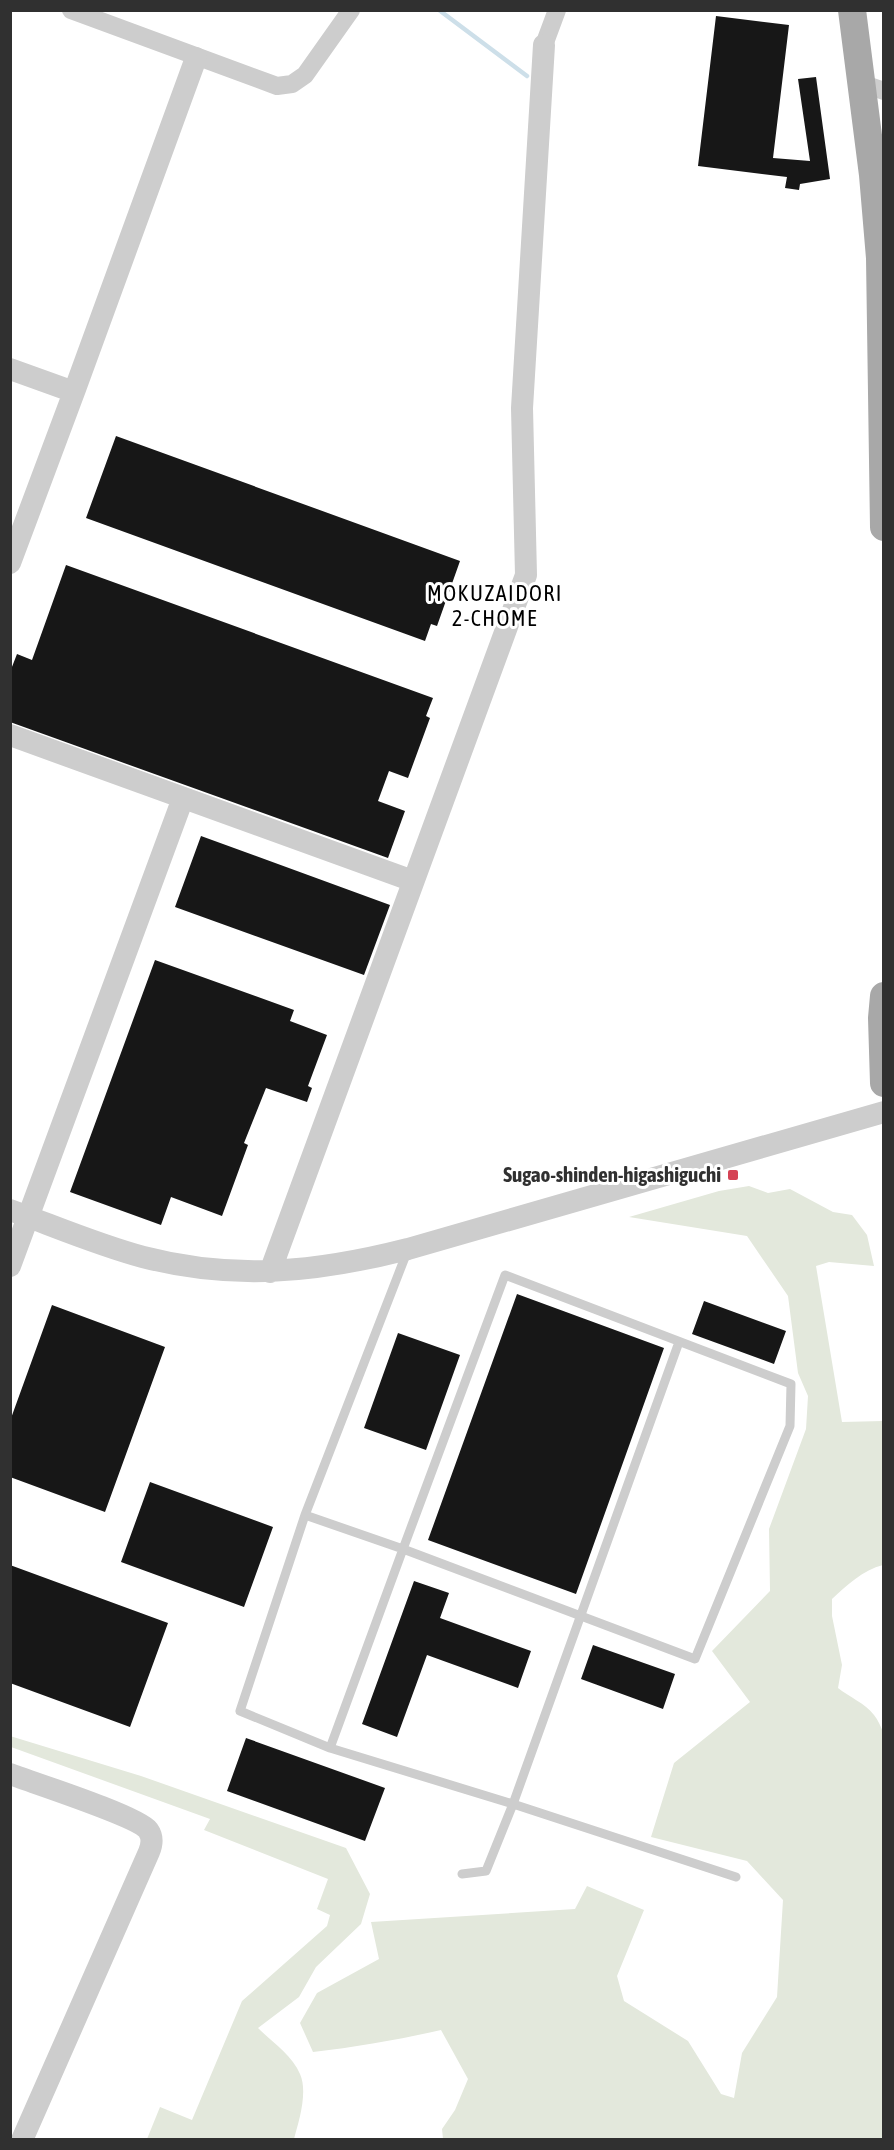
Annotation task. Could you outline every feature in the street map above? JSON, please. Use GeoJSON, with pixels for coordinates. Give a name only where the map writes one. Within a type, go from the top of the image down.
{"type":"FeatureCollection","features":[{"type":"Feature","properties":{"kind":"main road"},"geometry":{"type":"LineString","coordinates":[[852,10],[872,87],[873,175],[880,258],[884,527]]}},
{"type":"Feature","properties":{"kind":"main road"},"geometry":{"type":"LineString","coordinates":[[884,996],[882,1018],[884,1083]]}},
{"type":"Feature","properties":{"kind":"street"},"geometry":{"type":"LineString","coordinates":[[71,10],[277,86],[292,84],[305,75],[351,10]]}},
{"type":"Feature","properties":{"kind":"street"},"geometry":{"type":"LineString","coordinates":[[270,1272],[526,575],[522,408],[544,45],[557,10]]}},
{"type":"Feature","properties":{"kind":"street"},"geometry":{"type":"LineString","coordinates":[[10,563],[75,392],[196,58]]}},
{"type":"Feature","properties":{"kind":"street"},"geometry":{"type":"LineString","coordinates":[[10,369],[75,392]]}},
{"type":"Feature","properties":{"kind":"street"},"geometry":{"type":"LineString","coordinates":[[10,735],[413,881]]}},
{"type":"Feature","properties":{"kind":"street"},"geometry":{"type":"LineString","coordinates":[[10,1266],[20,1213],[183,798]]}},
{"type":"Feature","properties":{"kind":"street"},"geometry":{"type":"LineString","coordinates":[[20,1213],[117,1249],[170,1264],[227,1272],[270,1272],[325,1267],[408,1249],[884,1112]]}},
{"type":"Feature","properties":{"kind":"street"},"geometry":{"type":"LineString","coordinates":[[10,1774],[128,1817],[148,1830],[152,1838],[149,1852],[22,2139]]}},
{"type":"Feature","properties":{"kind":"lane"},"geometry":{"type":"LineString","coordinates":[[408,1249],[305,1515],[240,1711],[330,1748],[736,1876]]}},
{"type":"Feature","properties":{"kind":"lane"},"geometry":{"type":"LineString","coordinates":[[305,1515],[403,1549],[695,1659],[790,1426],[791,1384],[505,1275],[403,1549],[330,1748]]}},
{"type":"Feature","properties":{"kind":"lane"},"geometry":{"type":"LineString","coordinates":[[462,1874],[486,1871],[513,1804],[679,1342]]}},
{"type":"Feature","properties":{"kind":"shaded area"},"geometry":{"type":"Polygon","coordinates":[[[749,1186],[768,1193],[790,1189],[833,1212],[852,1215],[867,1235],[874,1266],[829,1262],[816,1266],[842,1422],[883,1421],[883,1565],[862,1574],[832,1599],[832,1616],[842,1665],[838,1688],[870,1711],[883,1732],[883,2139],[443,2139],[442,2129],[455,2110],[468,2079],[441,2030],[377,2043],[313,2052],[300,2023],[317,1993],[379,1959],[371,1922],[575,1909],[587,1886],[644,1910],[617,1976],[624,2001],[688,2041],[721,2094],[734,2098],[742,2053],[777,1997],[783,1900],[747,1861],[651,1837],[674,1763],[750,1702],[712,1651],[770,1591],[769,1529],[806,1429],[808,1396],[798,1373],[788,1296],[747,1236],[629,1217],[719,1191],[749,1186]]]}},
{"type":"Feature","properties":{"kind":"shaded area"},"geometry":{"type":"Polygon","coordinates":[[[10,1736],[141,1776],[346,1848],[370,1894],[361,1924],[316,1967],[299,1997],[258,2028],[287,2055],[300,2074],[303,2098],[294,2139],[147,2139],[160,2107],[192,2120],[242,2001],[327,1926],[330,1915],[317,1909],[328,1879],[204,1830],[210,1819],[11,1747],[10,1736]]]}},
{"type":"Feature","properties":{"kind":"building"},"geometry":{"type":"Polygon","coordinates":[[[716,16],[789,25],[773,158],[810,161],[798,79],[816,77],[830,179],[800,184],[799,190],[785,188],[787,177],[698,166],[716,16]]]}},
{"type":"Feature","properties":{"kind":"building"},"geometry":{"type":"Polygon","coordinates":[[[116,436],[460,561],[437,626],[431,624],[425,641],[86,518],[116,436]]]}},
{"type":"Feature","properties":{"kind":"building"},"geometry":{"type":"Polygon","coordinates":[[[66,565],[433,698],[426,716],[430,718],[408,778],[389,771],[378,801],[405,811],[388,858],[10,722],[10,672],[17,654],[32,660],[66,565]]]}},
{"type":"Feature","properties":{"kind":"building"},"geometry":{"type":"Polygon","coordinates":[[[201,836],[390,905],[364,975],[175,907],[201,836]]]}},
{"type":"Feature","properties":{"kind":"building"},"geometry":{"type":"Polygon","coordinates":[[[155,960],[294,1010],[290,1021],[327,1035],[308,1086],[312,1088],[307,1102],[266,1088],[244,1143],[248,1145],[222,1216],[171,1197],[161,1225],[70,1192],[155,960]]]}},
{"type":"Feature","properties":{"kind":"building"},"geometry":{"type":"Polygon","coordinates":[[[517,1294],[664,1348],[576,1594],[428,1540],[517,1294]]]}},
{"type":"Feature","properties":{"kind":"building"},"geometry":{"type":"Polygon","coordinates":[[[704,1301],[786,1331],[774,1364],[692,1334],[704,1301]]]}},
{"type":"Feature","properties":{"kind":"building"},"geometry":{"type":"Polygon","coordinates":[[[52,1305],[165,1347],[105,1512],[10,1477],[10,1421],[52,1305]]]}},
{"type":"Feature","properties":{"kind":"building"},"geometry":{"type":"Polygon","coordinates":[[[398,1333],[460,1355],[426,1450],[364,1428],[398,1333]]]}},
{"type":"Feature","properties":{"kind":"building"},"geometry":{"type":"Polygon","coordinates":[[[150,1482],[273,1527],[244,1607],[121,1562],[150,1482]]]}},
{"type":"Feature","properties":{"kind":"building"},"geometry":{"type":"Polygon","coordinates":[[[10,1565],[168,1623],[130,1727],[10,1683],[10,1565]]]}},
{"type":"Feature","properties":{"kind":"building"},"geometry":{"type":"Polygon","coordinates":[[[414,1581],[449,1593],[440,1618],[531,1651],[518,1688],[427,1655],[397,1737],[362,1724],[414,1581]]]}},
{"type":"Feature","properties":{"kind":"building"},"geometry":{"type":"Polygon","coordinates":[[[593,1645],[675,1674],[663,1709],[581,1679],[593,1645]]]}},
{"type":"Feature","properties":{"kind":"building"},"geometry":{"type":"Polygon","coordinates":[[[246,1738],[385,1788],[365,1841],[227,1791],[246,1738]]]}},
{"type":"Feature","properties":{"kind":"waterway"},"geometry":{"type":"LineString","coordinates":[[439,10],[527,76]]}},
{"type":"Feature","properties":{"kind":"place","name":"Sugao-shinden-higashiguchi"},"geometry":{"type":"Point","coordinates":[733,1175]}},
{"type":"Feature","properties":{"kind":"district","name":"MOKUZAIDORI 2-CHOME"},"geometry":{"type":"Point","coordinates":[495,606]}}]}
